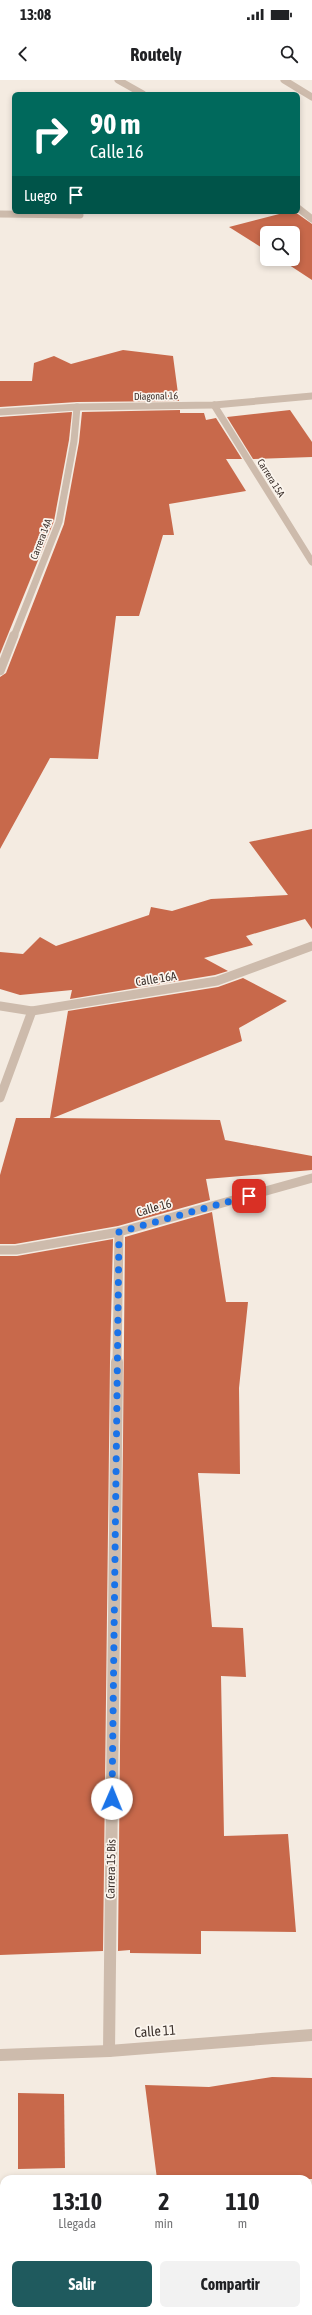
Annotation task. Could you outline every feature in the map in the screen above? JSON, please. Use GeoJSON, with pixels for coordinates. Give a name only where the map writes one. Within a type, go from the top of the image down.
{"type":"FeatureCollection","features":[{"type":"Feature","properties":{"kind":"street"},"geometry":{"type":"LineString","coordinates":[[118,80],[139,92]]}},
{"type":"Feature","properties":{"kind":"street"},"geometry":{"type":"LineString","coordinates":[[284,80],[312,98]]}},
{"type":"Feature","properties":{"kind":"street"},"geometry":{"type":"LineString","coordinates":[[300,210],[312,219]]}},
{"type":"Feature","properties":{"kind":"street"},"geometry":{"type":"LineString","coordinates":[[0,214],[80,215]]}},
{"type":"Feature","properties":{"kind":"street","name":"Diagonal 16"},"geometry":{"type":"LineString","coordinates":[[0,412],[77,407],[214,405],[312,396]]}},
{"type":"Feature","properties":{"kind":"street","name":"Carrera 15A"},"geometry":{"type":"LineString","coordinates":[[214,405],[312,562]]}},
{"type":"Feature","properties":{"kind":"street","name":"Carrera 14A"},"geometry":{"type":"LineString","coordinates":[[0,671],[59,522],[74,441],[77,407]]}},
{"type":"Feature","properties":{"kind":"street","name":"Calle 16A"},"geometry":{"type":"LineString","coordinates":[[0,1006],[32,1011],[217,981],[312,946]]}},
{"type":"Feature","properties":{"kind":"street"},"geometry":{"type":"LineString","coordinates":[[0,1098],[32,1011]]}},
{"type":"Feature","properties":{"kind":"street","name":"Calle 16"},"geometry":{"type":"LineString","coordinates":[[0,1250],[16,1250],[119,1232],[312,1178]]}},
{"type":"Feature","properties":{"kind":"street","name":"Carrera 15 Bis"},"geometry":{"type":"LineString","coordinates":[[109,2051],[119,1232]]}},
{"type":"Feature","properties":{"kind":"street","name":"Calle 11"},"geometry":{"type":"LineString","coordinates":[[0,2055],[109,2051],[312,2035]]}},
{"type":"Feature","properties":{"kind":"building"},"geometry":{"type":"Polygon","coordinates":[[[279,214],[298,214],[312,224],[312,280],[291,266],[300,266],[300,226],[260,226],[260,247],[229,227],[279,214]]]}},
{"type":"Feature","properties":{"kind":"building"},"geometry":{"type":"Polygon","coordinates":[[[123,350],[173,356],[179,401],[77,402],[0,407],[0,381],[32,381],[34,363],[54,356],[71,364],[123,350]]]}},
{"type":"Feature","properties":{"kind":"building"},"geometry":{"type":"Polygon","coordinates":[[[180,410],[180,413],[204,413],[206,420],[216,418],[242,459],[226,459],[246,491],[169,504],[174,535],[163,535],[139,616],[116,616],[98,759],[50,758],[0,849],[0,677],[6,673],[64,524],[79,442],[82,412],[180,410]]]}},
{"type":"Feature","properties":{"kind":"building"},"geometry":{"type":"Polygon","coordinates":[[[290,410],[312,442],[312,457],[253,459],[227,417],[290,410]]]}},
{"type":"Feature","properties":{"kind":"building"},"geometry":{"type":"Polygon","coordinates":[[[72,412],[69,440],[54,521],[0,654],[0,417],[72,412]]]}},
{"type":"Feature","properties":{"kind":"building"},"geometry":{"type":"Polygon","coordinates":[[[312,829],[312,929],[305,919],[246,936],[253,945],[204,958],[228,971],[215,975],[70,999],[72,990],[20,995],[0,989],[0,952],[23,954],[40,937],[56,946],[149,915],[151,907],[172,911],[211,899],[288,895],[249,842],[312,829]]]}},
{"type":"Feature","properties":{"kind":"building"},"geometry":{"type":"Polygon","coordinates":[[[243,978],[287,1001],[239,1028],[242,1041],[53,1118],[220,1120],[225,1140],[312,1156],[312,1170],[206,1179],[210,1200],[118,1226],[15,1244],[0,1244],[0,1175],[16,1118],[50,1118],[68,1011],[218,987],[243,978]]]}},
{"type":"Feature","properties":{"kind":"building"},"geometry":{"type":"Polygon","coordinates":[[[212,1212],[226,1302],[248,1302],[239,1388],[240,1474],[198,1473],[212,1627],[243,1628],[246,1677],[221,1676],[224,1836],[288,1834],[296,1932],[201,1931],[201,1954],[130,1953],[130,1950],[118,1951],[125,1237],[212,1212]]]}},
{"type":"Feature","properties":{"kind":"building"},"geometry":{"type":"Polygon","coordinates":[[[113,1239],[110,1362],[103,1951],[0,1955],[0,1256],[17,1256],[113,1239]]]}},
{"type":"Feature","properties":{"kind":"building"},"geometry":{"type":"Polygon","coordinates":[[[272,2077],[312,2078],[312,2175],[156,2175],[145,2085],[209,2087],[272,2077]]]}},
{"type":"Feature","properties":{"kind":"building"},"geometry":{"type":"Polygon","coordinates":[[[18,2093],[64,2094],[65,2168],[18,2169],[18,2093]]]}},
{"type":"Feature","properties":{"kind":"route"},"geometry":{"type":"LineString","coordinates":[[112,1799],[119,1232],[249,1196]]}}]}
